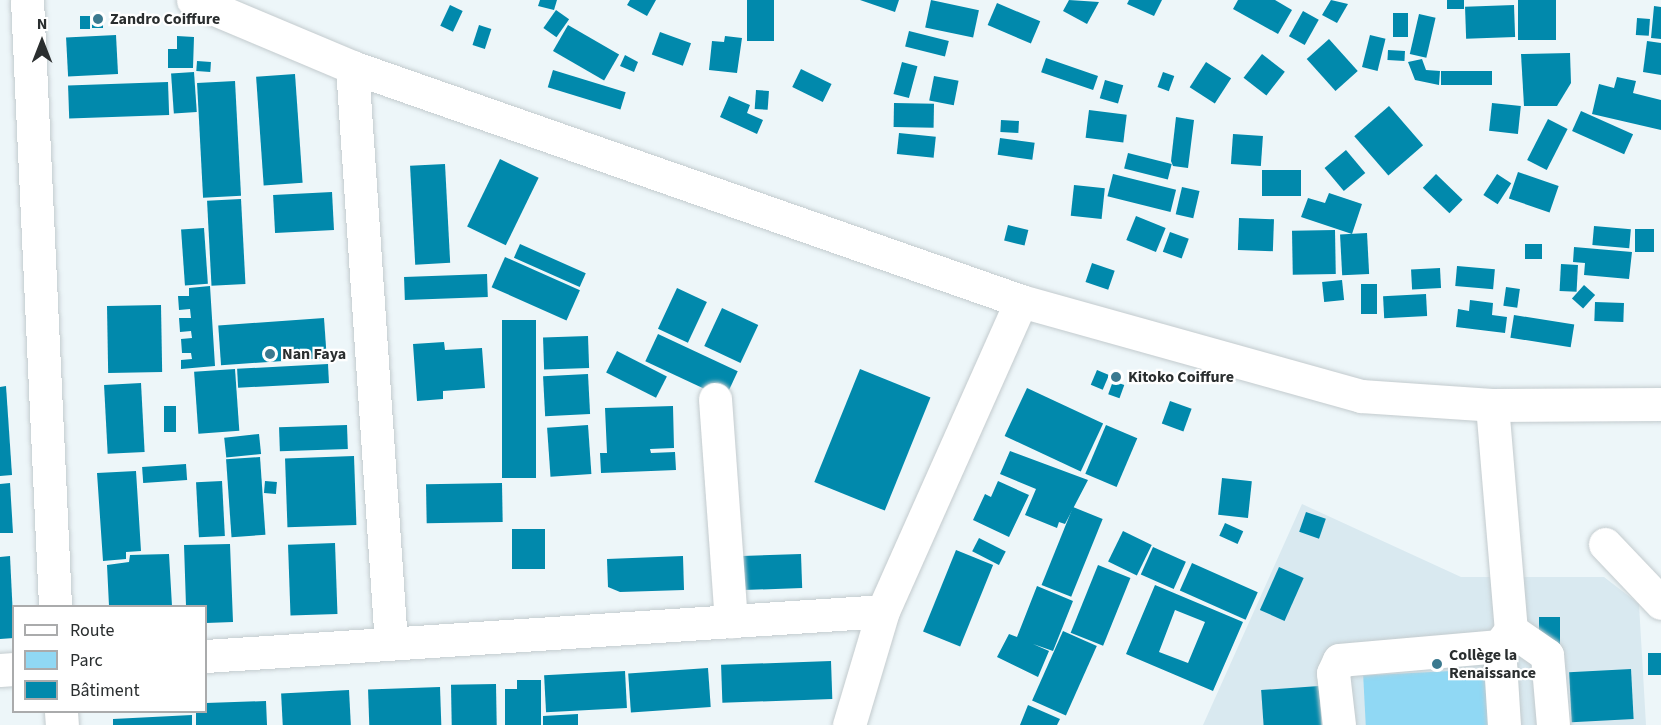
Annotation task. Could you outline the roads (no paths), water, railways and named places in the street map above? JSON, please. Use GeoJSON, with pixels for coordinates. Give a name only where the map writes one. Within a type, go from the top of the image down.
{"type":"FeatureCollection","features":[{"type":"Feature","properties":{"kind":"street"},"geometry":{"type":"LineString","coordinates":[[27,0],[55,605]]}},
{"type":"Feature","properties":{"kind":"street"},"geometry":{"type":"LineString","coordinates":[[193,0],[352,67],[1021,301],[1361,396],[1492,405],[1661,404]]}},
{"type":"Feature","properties":{"kind":"street"},"geometry":{"type":"LineString","coordinates":[[352,67],[391,643]]}},
{"type":"Feature","properties":{"kind":"street"},"geometry":{"type":"LineString","coordinates":[[849,725],[883,611],[1021,301]]}},
{"type":"Feature","properties":{"kind":"street"},"geometry":{"type":"LineString","coordinates":[[715,399],[731,621]]}},
{"type":"Feature","properties":{"kind":"street"},"geometry":{"type":"LineString","coordinates":[[1492,405],[1505,638],[1504,725]]}},
{"type":"Feature","properties":{"kind":"street"},"geometry":{"type":"LineString","coordinates":[[1605,544],[1661,603]]}},
{"type":"Feature","properties":{"kind":"street"},"geometry":{"type":"LineString","coordinates":[[207,656],[883,611]]}},
{"type":"Feature","properties":{"kind":"street"},"geometry":{"type":"LineString","coordinates":[[1339,725],[1333,673],[1339,660],[1505,638],[1547,655],[1553,725]]}},
{"type":"Feature","properties":{"kind":"place","name":"Zandro Coiffure"},"geometry":{"type":"Point","coordinates":[98,19]}},
{"type":"Feature","properties":{"kind":"place","name":"Nan Faya"},"geometry":{"type":"Point","coordinates":[270,354]}},
{"type":"Feature","properties":{"kind":"place","name":"Kitoko Coiffure"},"geometry":{"type":"Point","coordinates":[1116,377]}},
{"type":"Feature","properties":{"kind":"place","name":"Collège la Renaissance"},"geometry":{"type":"Point","coordinates":[1437,664]}}]}
